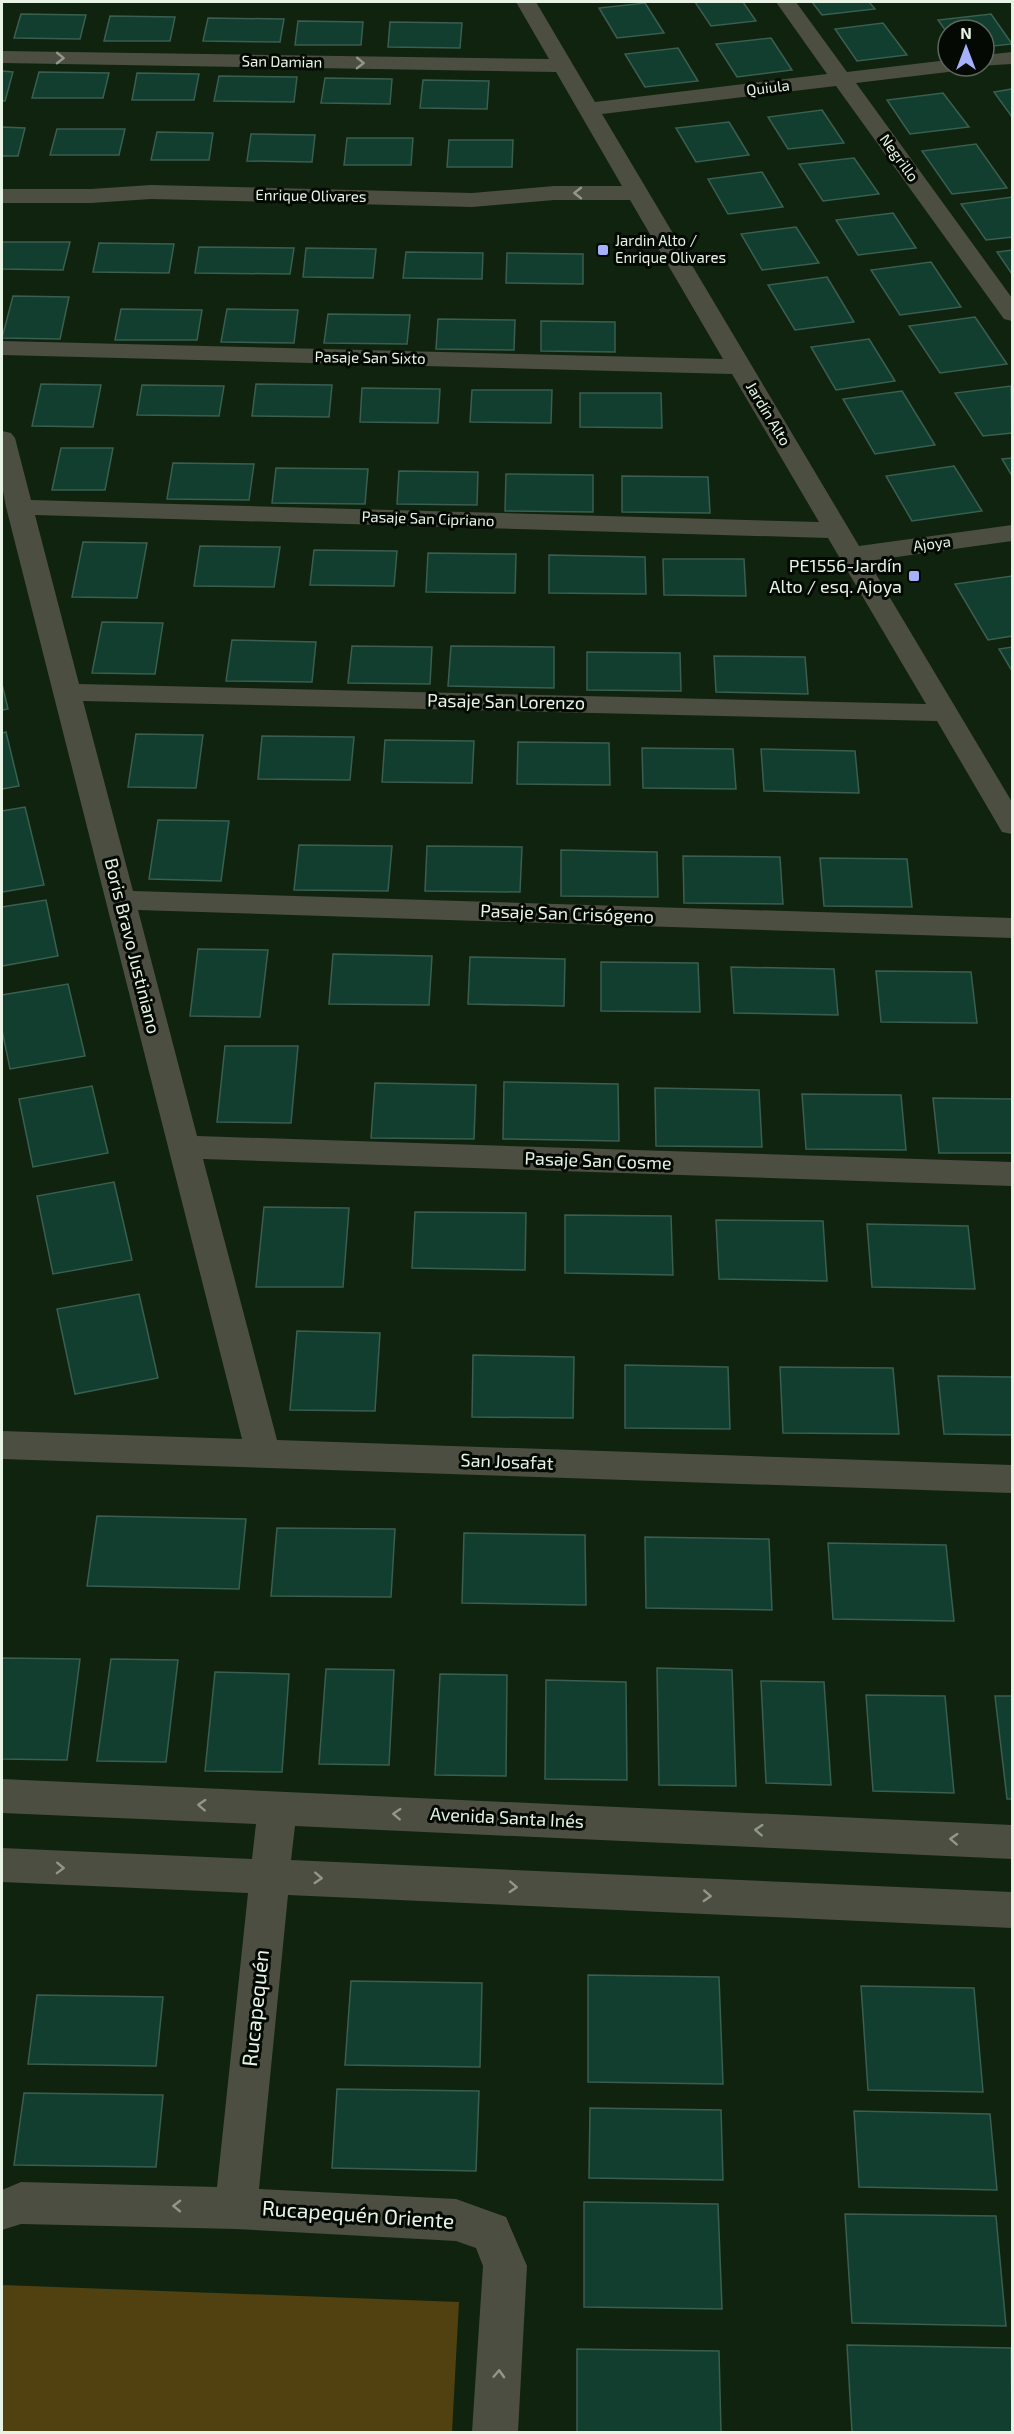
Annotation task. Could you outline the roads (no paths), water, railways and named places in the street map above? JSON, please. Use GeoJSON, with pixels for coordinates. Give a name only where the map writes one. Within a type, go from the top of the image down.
{"type":"FeatureCollection","features":[{"type":"Feature","properties":{"kind":"street","name":"Jardín Alto"},"geometry":{"type":"LineString","coordinates":[[526,2],[642,203],[1012,825]]}},
{"type":"Feature","properties":{"kind":"street","name":"Negrillo"},"geometry":{"type":"LineString","coordinates":[[786,2],[1012,314]]}},
{"type":"Feature","properties":{"kind":"street","name":"San Damian"},"geometry":{"type":"LineString","coordinates":[[2,57],[563,66]]}},
{"type":"Feature","properties":{"kind":"street"},"geometry":{"type":"LineString","coordinates":[[996,60],[1012,58]]}},
{"type":"Feature","properties":{"kind":"street","name":"Quiula"},"geometry":{"type":"LineString","coordinates":[[588,110],[936,67]]}},
{"type":"Feature","properties":{"kind":"street","name":"Enrique Olivares"},"geometry":{"type":"LineString","coordinates":[[2,178],[92,182],[151,192]]}},
{"type":"Feature","properties":{"kind":"street","name":"Enrique Olivares"},"geometry":{"type":"LineString","coordinates":[[2,196],[80,196],[151,192],[472,200],[530,210],[642,203]]}},
{"type":"Feature","properties":{"kind":"street","name":"Pasaje San Sixto"},"geometry":{"type":"LineString","coordinates":[[2,348],[740,367]]}},
{"type":"Feature","properties":{"kind":"street","name":"Boris Bravo Justiniano"},"geometry":{"type":"LineString","coordinates":[[2,438],[263,1454]]}},
{"type":"Feature","properties":{"kind":"street","name":"Pasaje San Cipriano"},"geometry":{"type":"LineString","coordinates":[[19,507],[837,530]]}},
{"type":"Feature","properties":{"kind":"street","name":"Ajoya"},"geometry":{"type":"LineString","coordinates":[[852,555],[1012,533]]}},
{"type":"Feature","properties":{"kind":"street","name":"Pasaje San Lorenzo"},"geometry":{"type":"LineString","coordinates":[[67,692],[945,713]]}},
{"type":"Feature","properties":{"kind":"street","name":"Pasaje San Crisógeno"},"geometry":{"type":"LineString","coordinates":[[121,900],[1012,928]]}},
{"type":"Feature","properties":{"kind":"street","name":"Pasaje San Cosme"},"geometry":{"type":"LineString","coordinates":[[184,1147],[1012,1174]]}},
{"type":"Feature","properties":{"kind":"street","name":"San Josafat"},"geometry":{"type":"LineString","coordinates":[[2,1445],[1012,1479]]}},
{"type":"Feature","properties":{"kind":"street","name":"Avenida Santa Inés"},"geometry":{"type":"LineString","coordinates":[[2,1796],[1012,1842]]}},
{"type":"Feature","properties":{"kind":"street","name":"Rucapequén"},"geometry":{"type":"LineString","coordinates":[[236,2208],[277,1808]]}},
{"type":"Feature","properties":{"kind":"street"},"geometry":{"type":"LineString","coordinates":[[2,1865],[1012,1910]]}},
{"type":"Feature","properties":{"kind":"street","name":"Rucapequén Oriente"},"geometry":{"type":"LineString","coordinates":[[2,2210],[21,2203],[236,2208],[456,2220],[491,2232],[505,2266],[495,2433]]}},
{"type":"Feature","properties":{"kind":"place","name":"Jardin Alto / Enrique Olivares"},"geometry":{"type":"Point","coordinates":[603,250]}},
{"type":"Feature","properties":{"kind":"place","name":"PE1556-Jardín Alto / esq. Ajoya"},"geometry":{"type":"Point","coordinates":[914,576]}}]}
